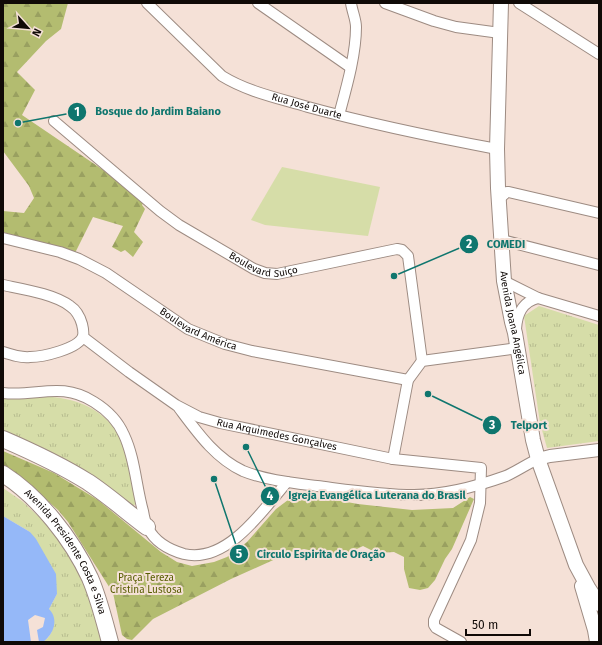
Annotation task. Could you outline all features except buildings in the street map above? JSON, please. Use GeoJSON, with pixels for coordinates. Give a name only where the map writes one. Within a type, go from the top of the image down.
{"type":"FeatureCollection","features":[{"type":"Feature","properties":{"kind":"main road","name":"Avenida Joana Angélica"},"geometry":{"type":"LineString","coordinates":[[501,3],[497,150],[504,281],[518,348],[533,440],[538,459],[576,565],[599,604]]}},
{"type":"Feature","properties":{"kind":"main road"},"geometry":{"type":"LineString","coordinates":[[3,439],[36,453],[63,467],[89,483],[147,527]]}},
{"type":"Feature","properties":{"kind":"main road","name":"Avenida Presidente Costa e Silva"},"geometry":{"type":"LineString","coordinates":[[3,474],[27,492],[44,509],[71,544],[89,577],[101,607],[108,640]]}},
{"type":"Feature","properties":{"kind":"main road"},"geometry":{"type":"LineString","coordinates":[[576,565],[595,634]]}},
{"type":"Feature","properties":{"kind":"street","name":"Rua José Duarte"},"geometry":{"type":"LineString","coordinates":[[147,3],[222,76],[255,92],[420,135],[497,150]]}},
{"type":"Feature","properties":{"kind":"street"},"geometry":{"type":"LineString","coordinates":[[258,3],[350,67]]}},
{"type":"Feature","properties":{"kind":"street"},"geometry":{"type":"LineString","coordinates":[[339,115],[355,42],[356,25],[351,3]]}},
{"type":"Feature","properties":{"kind":"street"},"geometry":{"type":"LineString","coordinates":[[385,3],[434,21],[456,27],[500,33]]}},
{"type":"Feature","properties":{"kind":"street"},"geometry":{"type":"LineString","coordinates":[[519,3],[599,54]]}},
{"type":"Feature","properties":{"kind":"street","name":"Boulevard Suiço"},"geometry":{"type":"LineString","coordinates":[[54,121],[160,211],[254,269],[265,273],[277,274],[396,250],[406,253],[408,256],[422,361]]}},
{"type":"Feature","properties":{"kind":"street"},"geometry":{"type":"LineString","coordinates":[[499,199],[509,192],[599,214]]}},
{"type":"Feature","properties":{"kind":"street","name":"Boulevard América"},"geometry":{"type":"LineString","coordinates":[[3,238],[60,252],[79,259],[106,273],[188,329],[225,344],[252,351],[408,380]]}},
{"type":"Feature","properties":{"kind":"street"},"geometry":{"type":"LineString","coordinates":[[502,240],[599,266]]}},
{"type":"Feature","properties":{"kind":"street"},"geometry":{"type":"LineString","coordinates":[[504,281],[538,298],[599,316]]}},
{"type":"Feature","properties":{"kind":"street"},"geometry":{"type":"LineString","coordinates":[[3,285],[26,289],[64,302],[72,307],[78,315],[83,328],[83,337],[79,341],[72,346],[44,356],[14,356],[3,352]]}},
{"type":"Feature","properties":{"kind":"street"},"geometry":{"type":"LineString","coordinates":[[515,333],[517,320],[522,308],[531,299],[538,298]]}},
{"type":"Feature","properties":{"kind":"street","name":"Rua Arquimedes Gonçalves"},"geometry":{"type":"LineString","coordinates":[[83,337],[129,372],[176,404],[199,417],[220,423],[394,459],[481,468],[481,484]]}},
{"type":"Feature","properties":{"kind":"street"},"geometry":{"type":"LineString","coordinates":[[394,459],[408,380],[422,361],[518,348]]}},
{"type":"Feature","properties":{"kind":"street"},"geometry":{"type":"LineString","coordinates":[[3,393],[22,393],[49,390],[68,391],[81,395],[95,402],[107,412],[118,423],[125,435],[130,450],[139,498],[147,527],[160,542],[176,552],[190,555],[203,555],[216,551],[230,544],[246,529],[287,482]]}},
{"type":"Feature","properties":{"kind":"street"},"geometry":{"type":"LineString","coordinates":[[176,404],[205,441],[233,464],[243,470],[256,475],[287,482],[348,490],[415,495],[441,492],[481,484],[506,475],[538,459],[550,456],[599,450]]}},
{"type":"Feature","properties":{"kind":"street"},"geometry":{"type":"LineString","coordinates":[[461,642],[436,628],[434,625],[434,620],[471,540],[478,514],[481,484]]}},
{"type":"Feature","properties":{"kind":"green space"},"geometry":{"type":"Polygon","coordinates":[[[3,3],[68,3],[61,29],[46,41],[17,72],[35,90],[22,115],[146,199],[142,205],[145,209],[134,232],[143,242],[133,257],[125,250],[121,252],[112,247],[123,226],[93,217],[74,255],[3,232],[3,211],[24,213],[34,198],[29,186],[3,151],[3,3]]]}},
{"type":"Feature","properties":{"kind":"green space"},"geometry":{"type":"Polygon","coordinates":[[[282,167],[380,187],[368,236],[265,225],[251,220],[282,167]]]}},
{"type":"Feature","properties":{"kind":"green space"},"geometry":{"type":"Polygon","coordinates":[[[539,306],[599,325],[599,441],[547,448],[540,423],[524,316],[539,306]]]}},
{"type":"Feature","properties":{"kind":"green space"},"geometry":{"type":"Polygon","coordinates":[[[42,396],[62,398],[80,403],[97,411],[117,430],[123,440],[129,457],[137,503],[133,506],[3,433],[3,399],[42,396]]]}},
{"type":"Feature","properties":{"kind":"green space","name":"Praça Tereza Cristina Lustosa"},"geometry":{"type":"Polygon","coordinates":[[[3,451],[54,473],[98,500],[161,552],[177,562],[192,566],[214,562],[227,557],[247,542],[276,509],[288,500],[302,494],[358,504],[412,510],[453,508],[470,497],[474,499],[452,549],[445,559],[435,580],[428,588],[420,590],[409,588],[404,569],[404,557],[394,552],[377,553],[363,546],[340,557],[304,549],[291,552],[231,579],[153,619],[132,640],[127,639],[122,635],[113,593],[68,522],[58,510],[32,487],[3,466],[3,451]]]}},
{"type":"Feature","properties":{"kind":"green space"},"geometry":{"type":"Polygon","coordinates":[[[3,488],[22,501],[52,529],[79,563],[107,642],[43,642],[52,631],[49,609],[57,594],[30,532],[3,516],[3,488]]]}},
{"type":"Feature","properties":{"kind":"water"},"geometry":{"type":"Polygon","coordinates":[[[3,516],[30,532],[36,539],[56,574],[57,594],[49,609],[54,617],[54,626],[50,635],[43,642],[3,642],[3,516]]]}},
{"type":"Feature","properties":{"kind":"pier"},"geometry":{"type":"Polygon","coordinates":[[[35,615],[45,618],[43,627],[37,630],[39,642],[31,642],[28,620],[35,615]]]}},
{"type":"Feature","properties":{"kind":"place","name":"Bosque do Jardim Baiano"},"geometry":{"type":"Point","coordinates":[18,123]}},
{"type":"Feature","properties":{"kind":"place","name":"COMEDI"},"geometry":{"type":"Point","coordinates":[394,276]}},
{"type":"Feature","properties":{"kind":"place","name":"Telport"},"geometry":{"type":"Point","coordinates":[428,394]}},
{"type":"Feature","properties":{"kind":"place","name":"Igreja Evangélica Luterana do Brasil"},"geometry":{"type":"Point","coordinates":[246,447]}},
{"type":"Feature","properties":{"kind":"place","name":"Circulo Espirita de Oração"},"geometry":{"type":"Point","coordinates":[214,479]}}]}
